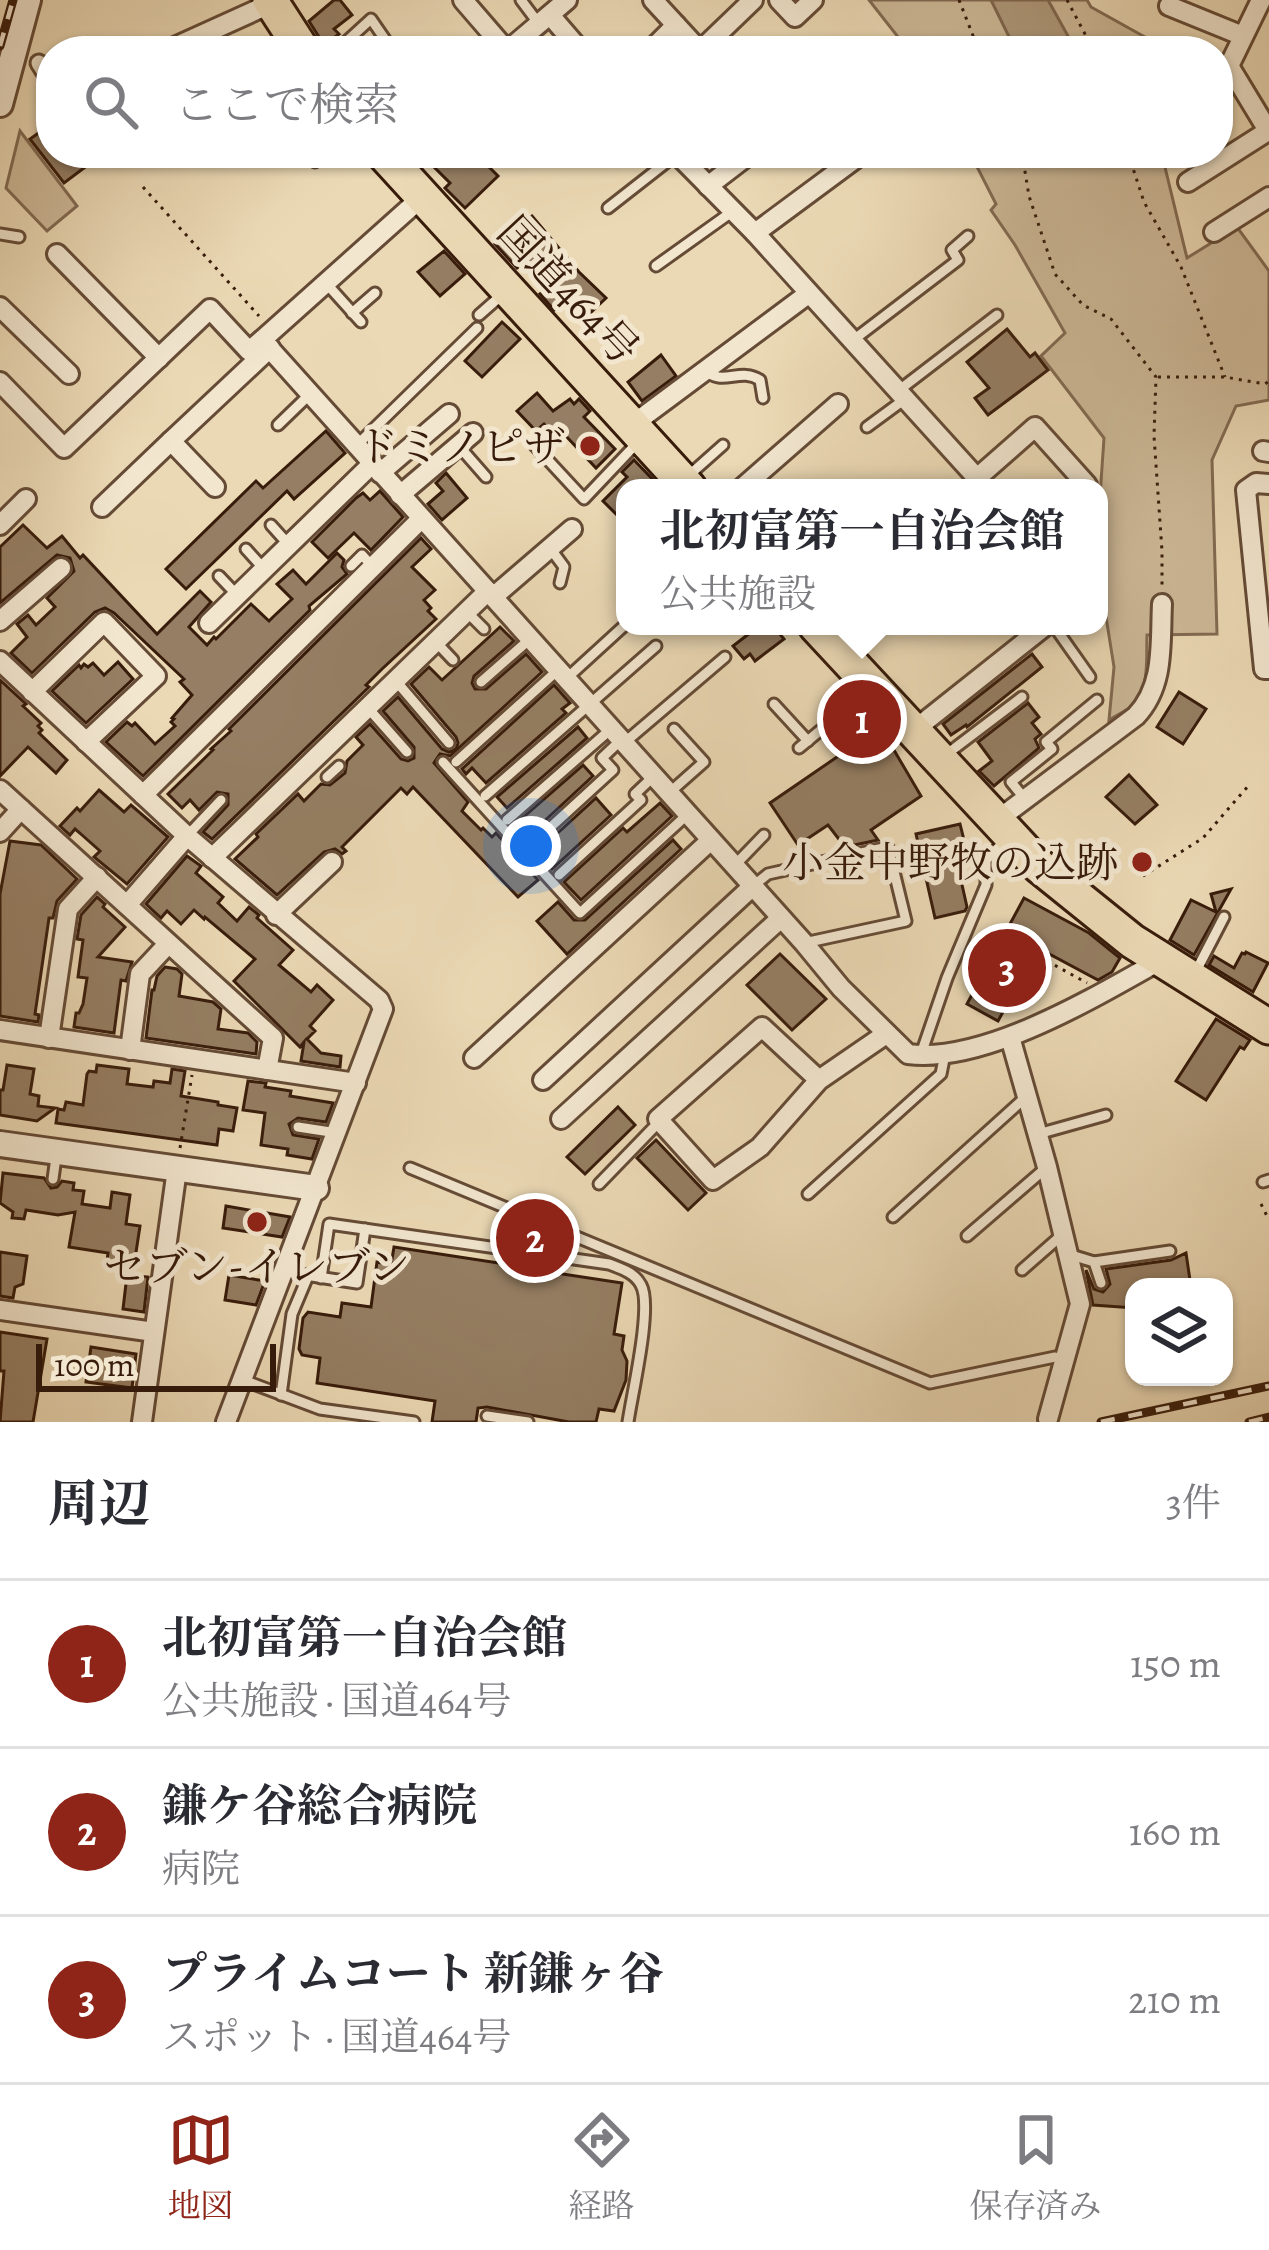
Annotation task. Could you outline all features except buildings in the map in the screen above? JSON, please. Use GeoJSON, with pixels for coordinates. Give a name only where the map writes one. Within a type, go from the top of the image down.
{"type":"FeatureCollection","features":[{"type":"Feature","properties":{"kind":"highway"},"geometry":{"type":"LineString","coordinates":[[271,1],[293,36]]}},
{"type":"Feature","properties":{"kind":"highway","name":"国道464号"},"geometry":{"type":"LineString","coordinates":[[399,168],[681,479]]}},
{"type":"Feature","properties":{"kind":"highway"},"geometry":{"type":"LineString","coordinates":[[829,635],[1003,828],[1077,898],[1161,960],[1269,1027]]}},
{"type":"Feature","properties":{"kind":"street"},"geometry":{"type":"LineString","coordinates":[[0,104],[28,0]]}},
{"type":"Feature","properties":{"kind":"street"},"geometry":{"type":"LineString","coordinates":[[463,0],[494,36]]}},
{"type":"Feature","properties":{"kind":"street"},"geometry":{"type":"LineString","coordinates":[[524,36],[567,0]]}},
{"type":"Feature","properties":{"kind":"street"},"geometry":{"type":"LineString","coordinates":[[716,36],[754,0]]}},
{"type":"Feature","properties":{"kind":"street"},"geometry":{"type":"LineString","coordinates":[[779,0],[795,17],[813,0]]}},
{"type":"Feature","properties":{"kind":"street"},"geometry":{"type":"LineString","coordinates":[[1233,56],[1261,0]]}},
{"type":"Feature","properties":{"kind":"street"},"geometry":{"type":"LineString","coordinates":[[198,36],[271,1]]}},
{"type":"Feature","properties":{"kind":"street"},"geometry":{"type":"LineString","coordinates":[[658,1],[686,36]]}},
{"type":"Feature","properties":{"kind":"street"},"geometry":{"type":"LineString","coordinates":[[1169,6],[1243,37]]}},
{"type":"Feature","properties":{"kind":"street"},"geometry":{"type":"LineString","coordinates":[[544,19],[564,36]]}},
{"type":"Feature","properties":{"kind":"street"},"geometry":{"type":"LineString","coordinates":[[665,36],[676,25]]}},
{"type":"Feature","properties":{"kind":"street"},"geometry":{"type":"LineString","coordinates":[[1233,74],[1269,132],[1233,154]]}},
{"type":"Feature","properties":{"kind":"street"},"geometry":{"type":"LineString","coordinates":[[691,168],[976,479]]}},
{"type":"Feature","properties":{"kind":"street"},"geometry":{"type":"LineString","coordinates":[[708,186],[731,168]]}},
{"type":"Feature","properties":{"kind":"street"},"geometry":{"type":"LineString","coordinates":[[754,233],[843,168]]}},
{"type":"Feature","properties":{"kind":"street"},"geometry":{"type":"LineString","coordinates":[[1188,182],[1211,168]]}},
{"type":"Feature","properties":{"kind":"street"},"geometry":{"type":"LineString","coordinates":[[102,507],[326,282],[422,196]]}},
{"type":"Feature","properties":{"kind":"street"},"geometry":{"type":"LineString","coordinates":[[1214,232],[1269,197]]}},
{"type":"Feature","properties":{"kind":"street"},"geometry":{"type":"LineString","coordinates":[[57,254],[159,358]]}},
{"type":"Feature","properties":{"kind":"street"},"geometry":{"type":"LineString","coordinates":[[637,431],[705,370],[808,294]]}},
{"type":"Feature","properties":{"kind":"street"},"geometry":{"type":"LineString","coordinates":[[0,307],[68,374]]}},
{"type":"Feature","properties":{"kind":"street"},"geometry":{"type":"LineString","coordinates":[[0,382],[64,448],[210,309],[249,351],[268,339]]}},
{"type":"Feature","properties":{"kind":"street"},"geometry":{"type":"LineString","coordinates":[[268,339],[376,469],[841,988],[908,1054],[945,1054],[1010,1037],[1161,960]]}},
{"type":"Feature","properties":{"kind":"street"},"geometry":{"type":"LineString","coordinates":[[752,479],[838,404]]}},
{"type":"Feature","properties":{"kind":"street"},"geometry":{"type":"LineString","coordinates":[[209,623],[289,544],[449,414]]}},
{"type":"Feature","properties":{"kind":"street"},"geometry":{"type":"LineString","coordinates":[[985,479],[1035,427],[1082,479]]}},
{"type":"Feature","properties":{"kind":"street"},"geometry":{"type":"LineString","coordinates":[[400,495],[465,439]]}},
{"type":"Feature","properties":{"kind":"street"},"geometry":{"type":"LineString","coordinates":[[172,441],[215,487]]}},
{"type":"Feature","properties":{"kind":"street"},"geometry":{"type":"LineString","coordinates":[[1269,484],[1256,483],[1246,490],[1264,669],[1269,669]]}},
{"type":"Feature","properties":{"kind":"street"},"geometry":{"type":"LineString","coordinates":[[0,525],[26,499]]}},
{"type":"Feature","properties":{"kind":"street"},"geometry":{"type":"LineString","coordinates":[[143,795],[421,519]]}},
{"type":"Feature","properties":{"kind":"street"},"geometry":{"type":"LineString","coordinates":[[212,858],[316,775],[368,709],[467,612],[572,529]]}},
{"type":"Feature","properties":{"kind":"street"},"geometry":{"type":"LineString","coordinates":[[0,621],[61,568]]}},
{"type":"Feature","properties":{"kind":"street"},"geometry":{"type":"LineString","coordinates":[[1003,828],[1025,800],[1145,706],[1157,681],[1162,604]]}},
{"type":"Feature","properties":{"kind":"street"},"geometry":{"type":"LineString","coordinates":[[32,692],[104,622],[163,675],[86,742]]}},
{"type":"Feature","properties":{"kind":"street"},"geometry":{"type":"LineString","coordinates":[[913,731],[1034,635]]}},
{"type":"Feature","properties":{"kind":"street"},"geometry":{"type":"LineString","coordinates":[[0,661],[187,836],[380,1000],[383,1009],[226,1422]]}},
{"type":"Feature","properties":{"kind":"street"},"geometry":{"type":"LineString","coordinates":[[0,790],[273,1038],[267,1070]]}},
{"type":"Feature","properties":{"kind":"street"},"geometry":{"type":"LineString","coordinates":[[0,832],[21,809]]}},
{"type":"Feature","properties":{"kind":"street"},"geometry":{"type":"LineString","coordinates":[[128,905],[187,836]]}},
{"type":"Feature","properties":{"kind":"street"},"geometry":{"type":"LineString","coordinates":[[474,1058],[711,840]]}},
{"type":"Feature","properties":{"kind":"street"},"geometry":{"type":"LineString","coordinates":[[276,915],[332,862]]}},
{"type":"Feature","properties":{"kind":"street"},"geometry":{"type":"LineString","coordinates":[[49,1038],[68,909],[97,877]]}},
{"type":"Feature","properties":{"kind":"street"},"geometry":{"type":"LineString","coordinates":[[543,1080],[753,886]]}},
{"type":"Feature","properties":{"kind":"street"},"geometry":{"type":"LineString","coordinates":[[561,1120],[782,918]]}},
{"type":"Feature","properties":{"kind":"street"},"geometry":{"type":"LineString","coordinates":[[130,1050],[140,974],[168,944]]}},
{"type":"Feature","properties":{"kind":"street"},"geometry":{"type":"LineString","coordinates":[[819,1080],[762,1027],[658,1119],[713,1180],[760,1147],[819,1080],[886,1034]]}},
{"type":"Feature","properties":{"kind":"street"},"geometry":{"type":"LineString","coordinates":[[0,1030],[356,1083]]}},
{"type":"Feature","properties":{"kind":"street"},"geometry":{"type":"LineString","coordinates":[[1010,1037],[1080,1304],[1048,1419]]}},
{"type":"Feature","properties":{"kind":"street"},"geometry":{"type":"LineString","coordinates":[[0,1144],[178,1160],[316,1189]]}},
{"type":"Feature","properties":{"kind":"street"},"geometry":{"type":"LineString","coordinates":[[142,1422],[178,1160]]}},
{"type":"Feature","properties":{"kind":"street"},"geometry":{"type":"LineString","coordinates":[[0,1310],[154,1331]]}},
{"type":"Feature","properties":{"kind":"lane"},"geometry":{"type":"LineString","coordinates":[[521,0],[544,19]]}},
{"type":"Feature","properties":{"kind":"lane"},"geometry":{"type":"LineString","coordinates":[[352,36],[371,19],[383,36]]}},
{"type":"Feature","properties":{"kind":"lane"},"geometry":{"type":"LineString","coordinates":[[608,208],[657,168]]}},
{"type":"Feature","properties":{"kind":"lane"},"geometry":{"type":"LineString","coordinates":[[656,266],[733,212]]}},
{"type":"Feature","properties":{"kind":"lane"},"geometry":{"type":"LineString","coordinates":[[0,234],[19,237]]}},
{"type":"Feature","properties":{"kind":"lane"},"geometry":{"type":"LineString","coordinates":[[852,341],[958,260],[952,250],[968,236]]}},
{"type":"Feature","properties":{"kind":"lane"},"geometry":{"type":"LineString","coordinates":[[326,282],[357,318],[375,293]]}},
{"type":"Feature","properties":{"kind":"lane"},"geometry":{"type":"LineString","coordinates":[[479,315],[508,290]]}},
{"type":"Feature","properties":{"kind":"lane"},"geometry":{"type":"LineString","coordinates":[[867,427],[997,315]]}},
{"type":"Feature","properties":{"kind":"lane"},"geometry":{"type":"LineString","coordinates":[[356,446],[477,328]]}},
{"type":"Feature","properties":{"kind":"lane"},"geometry":{"type":"LineString","coordinates":[[705,370],[722,379],[751,374],[760,380],[763,398]]}},
{"type":"Feature","properties":{"kind":"lane"},"geometry":{"type":"LineString","coordinates":[[278,425],[310,394]]}},
{"type":"Feature","properties":{"kind":"lane"},"geometry":{"type":"LineString","coordinates":[[535,446],[584,499],[637,431]]}},
{"type":"Feature","properties":{"kind":"lane"},"geometry":{"type":"LineString","coordinates":[[465,439],[485,477]]}},
{"type":"Feature","properties":{"kind":"lane"},"geometry":{"type":"LineString","coordinates":[[691,479],[723,445]]}},
{"type":"Feature","properties":{"kind":"lane"},"geometry":{"type":"LineString","coordinates":[[271,525],[289,544]]}},
{"type":"Feature","properties":{"kind":"lane"},"geometry":{"type":"LineString","coordinates":[[550,548],[564,567],[560,583]]}},
{"type":"Feature","properties":{"kind":"lane"},"geometry":{"type":"LineString","coordinates":[[246,549],[264,569]]}},
{"type":"Feature","properties":{"kind":"lane"},"geometry":{"type":"LineString","coordinates":[[351,566],[362,556],[372,566]]}},
{"type":"Feature","properties":{"kind":"lane"},"geometry":{"type":"LineString","coordinates":[[219,576],[238,595]]}},
{"type":"Feature","properties":{"kind":"lane"},"geometry":{"type":"LineString","coordinates":[[467,612],[484,629]]}},
{"type":"Feature","properties":{"kind":"lane"},"geometry":{"type":"LineString","coordinates":[[456,762],[616,632]]}},
{"type":"Feature","properties":{"kind":"lane"},"geometry":{"type":"LineString","coordinates":[[1060,635],[1090,677]]}},
{"type":"Feature","properties":{"kind":"lane"},"geometry":{"type":"LineString","coordinates":[[481,682],[530,639]]}},
{"type":"Feature","properties":{"kind":"lane"},"geometry":{"type":"LineString","coordinates":[[436,642],[453,660]]}},
{"type":"Feature","properties":{"kind":"lane"},"geometry":{"type":"LineString","coordinates":[[484,796],[656,646]]}},
{"type":"Feature","properties":{"kind":"lane"},"geometry":{"type":"LineString","coordinates":[[507,820],[725,657]]}},
{"type":"Feature","properties":{"kind":"lane"},"geometry":{"type":"LineString","coordinates":[[395,681],[449,743]]}},
{"type":"Feature","properties":{"kind":"lane"},"geometry":{"type":"LineString","coordinates":[[774,704],[803,744],[872,688]]}},
{"type":"Feature","properties":{"kind":"lane"},"geometry":{"type":"LineString","coordinates":[[939,760],[1022,697]]}},
{"type":"Feature","properties":{"kind":"lane"},"geometry":{"type":"LineString","coordinates":[[1025,800],[1011,782],[1052,749],[1046,742],[1097,700]]}},
{"type":"Feature","properties":{"kind":"lane"},"geometry":{"type":"LineString","coordinates":[[368,709],[407,752]]}},
{"type":"Feature","properties":{"kind":"lane"},"geometry":{"type":"LineString","coordinates":[[669,793],[704,763],[674,729]]}},
{"type":"Feature","properties":{"kind":"lane"},"geometry":{"type":"LineString","coordinates":[[530,846],[613,770],[602,758],[619,737]]}},
{"type":"Feature","properties":{"kind":"lane"},"geometry":{"type":"LineString","coordinates":[[443,762],[580,913],[688,814]]}},
{"type":"Feature","properties":{"kind":"lane"},"geometry":{"type":"LineString","coordinates":[[316,775],[338,766]]}},
{"type":"Feature","properties":{"kind":"lane"},"geometry":{"type":"LineString","coordinates":[[559,875],[641,800],[635,794],[654,776]]}},
{"type":"Feature","properties":{"kind":"lane"},"geometry":{"type":"LineString","coordinates":[[187,836],[221,800]]}},
{"type":"Feature","properties":{"kind":"lane"},"geometry":{"type":"LineString","coordinates":[[920,1056],[946,978],[986,885],[986,860],[1003,828]]}},
{"type":"Feature","properties":{"kind":"lane"},"geometry":{"type":"LineString","coordinates":[[734,866],[764,835]]}},
{"type":"Feature","properties":{"kind":"lane"},"geometry":{"type":"LineString","coordinates":[[753,886],[768,874],[888,847],[906,921],[804,943]]}},
{"type":"Feature","properties":{"kind":"lane"},"geometry":{"type":"LineString","coordinates":[[1191,980],[1223,917]]}},
{"type":"Feature","properties":{"kind":"lane"},"geometry":{"type":"LineString","coordinates":[[808,1194],[941,1074],[945,1054]]}},
{"type":"Feature","properties":{"kind":"lane"},"geometry":{"type":"LineString","coordinates":[[892,1217],[1027,1096]]}},
{"type":"Feature","properties":{"kind":"lane"},"geometry":{"type":"LineString","coordinates":[[1038,1134],[1106,1115]]}},
{"type":"Feature","properties":{"kind":"lane"},"geometry":{"type":"LineString","coordinates":[[599,1184],[660,1121]]}},
{"type":"Feature","properties":{"kind":"lane"},"geometry":{"type":"LineString","coordinates":[[298,1127],[337,1133]]}},
{"type":"Feature","properties":{"kind":"lane"},"geometry":{"type":"LineString","coordinates":[[53,1178],[57,1152]]}},
{"type":"Feature","properties":{"kind":"lane"},"geometry":{"type":"LineString","coordinates":[[967,1236],[1047,1167]]}},
{"type":"Feature","properties":{"kind":"lane"},"geometry":{"type":"LineString","coordinates":[[410,1168],[930,1383],[1055,1357]]}},
{"type":"Feature","properties":{"kind":"lane"},"geometry":{"type":"LineString","coordinates":[[321,1278],[329,1224],[609,1264],[633,1275],[643,1288],[646,1304],[628,1422]]}},
{"type":"Feature","properties":{"kind":"lane"},"geometry":{"type":"LineString","coordinates":[[285,1272],[356,1283],[365,1229]]}},
{"type":"Feature","properties":{"kind":"lane"},"geometry":{"type":"LineString","coordinates":[[1022,1270],[1066,1244],[1094,1262],[1101,1282]]}},
{"type":"Feature","properties":{"kind":"lane"},"geometry":{"type":"LineString","coordinates":[[1094,1262],[1170,1251]]}},
{"type":"Feature","properties":{"kind":"lane"},"geometry":{"type":"LineString","coordinates":[[633,1275],[638,1261]]}},
{"type":"Feature","properties":{"kind":"lane"},"geometry":{"type":"LineString","coordinates":[[280,1395],[292,1314],[308,1276]]}},
{"type":"Feature","properties":{"kind":"lane"},"geometry":{"type":"LineString","coordinates":[[242,1380],[320,1409],[414,1422]]}},
{"type":"Feature","properties":{"kind":"lane"},"geometry":{"type":"LineString","coordinates":[[487,1416],[528,1422]]}},
{"type":"Feature","properties":{"kind":"path"},"geometry":{"type":"LineString","coordinates":[[959,0],[973,36]]}},
{"type":"Feature","properties":{"kind":"path"},"geometry":{"type":"LineString","coordinates":[[1067,0],[1086,36]]}},
{"type":"Feature","properties":{"kind":"path"},"geometry":{"type":"LineString","coordinates":[[1024,168],[1054,274],[1083,305],[1112,319],[1156,376],[1162,604]]}},
{"type":"Feature","properties":{"kind":"path"},"geometry":{"type":"LineString","coordinates":[[1133,168],[1144,202],[1181,267],[1225,377]]}},
{"type":"Feature","properties":{"kind":"path"},"geometry":{"type":"LineString","coordinates":[[143,187],[268,339]]}},
{"type":"Feature","properties":{"kind":"path"},"geometry":{"type":"LineString","coordinates":[[1156,376],[1269,382]]}},
{"type":"Feature","properties":{"kind":"path"},"geometry":{"type":"LineString","coordinates":[[1144,876],[1203,838],[1249,785]]}},
{"type":"Feature","properties":{"kind":"path"},"geometry":{"type":"LineString","coordinates":[[1047,961],[1104,992]]}},
{"type":"Feature","properties":{"kind":"path"},"geometry":{"type":"LineString","coordinates":[[178,1160],[194,1059]]}},
{"type":"Feature","properties":{"kind":"path"},"geometry":{"type":"LineString","coordinates":[[1261,1204],[1269,1220]]}},
{"type":"Feature","properties":{"kind":"shaded area"},"geometry":{"type":"Polygon","coordinates":[[[869,0],[1087,0],[1091,7],[1143,36],[897,36],[869,0]]]}},
{"type":"Feature","properties":{"kind":"shaded area"},"geometry":{"type":"Polygon","coordinates":[[[991,0],[1048,0],[1068,36],[1009,36],[991,0]]]}},
{"type":"Feature","properties":{"kind":"shaded area"},"geometry":{"type":"Polygon","coordinates":[[[20,131],[36,152],[36,168],[48,168],[77,206],[47,231],[6,188],[20,131]]]}},
{"type":"Feature","properties":{"kind":"shaded area"},"geometry":{"type":"Polygon","coordinates":[[[978,168],[1165,168],[1187,258],[1237,227],[1269,271],[1269,400],[1236,406],[1212,460],[1217,634],[1147,635],[1143,689],[1132,706],[1109,720],[1114,667],[1108,629],[1108,479],[1101,479],[1104,438],[1041,356],[1065,333],[991,210],[996,204],[978,168]]]}},
{"type":"Feature","properties":{"kind":"railway"},"geometry":{"type":"LineString","coordinates":[[0,46],[13,0]]}},
{"type":"Feature","properties":{"kind":"railway"},"geometry":{"type":"LineString","coordinates":[[1101,1422],[1269,1386]]}},
{"type":"Feature","properties":{"kind":"railway"},"geometry":{"type":"LineString","coordinates":[[1249,1422],[1269,1417]]}},
{"type":"Feature","properties":{"kind":"place","name":"ドミノピザ"},"geometry":{"type":"Point","coordinates":[590,446]}},
{"type":"Feature","properties":{"kind":"place","name":"北初富第一自治会館"},"geometry":{"type":"Point","coordinates":[862,719]}},
{"type":"Feature","properties":{"kind":"place","name":"小金中野牧の込跡"},"geometry":{"type":"Point","coordinates":[1142,862]}},
{"type":"Feature","properties":{"kind":"place","name":"プライムコート 新鎌ヶ谷"},"geometry":{"type":"Point","coordinates":[1007,968]}},
{"type":"Feature","properties":{"kind":"place","name":"セブン-イレブン"},"geometry":{"type":"Point","coordinates":[257,1222]}},
{"type":"Feature","properties":{"kind":"place","name":"鎌ケ谷総合病院"},"geometry":{"type":"Point","coordinates":[535,1238]}}]}
